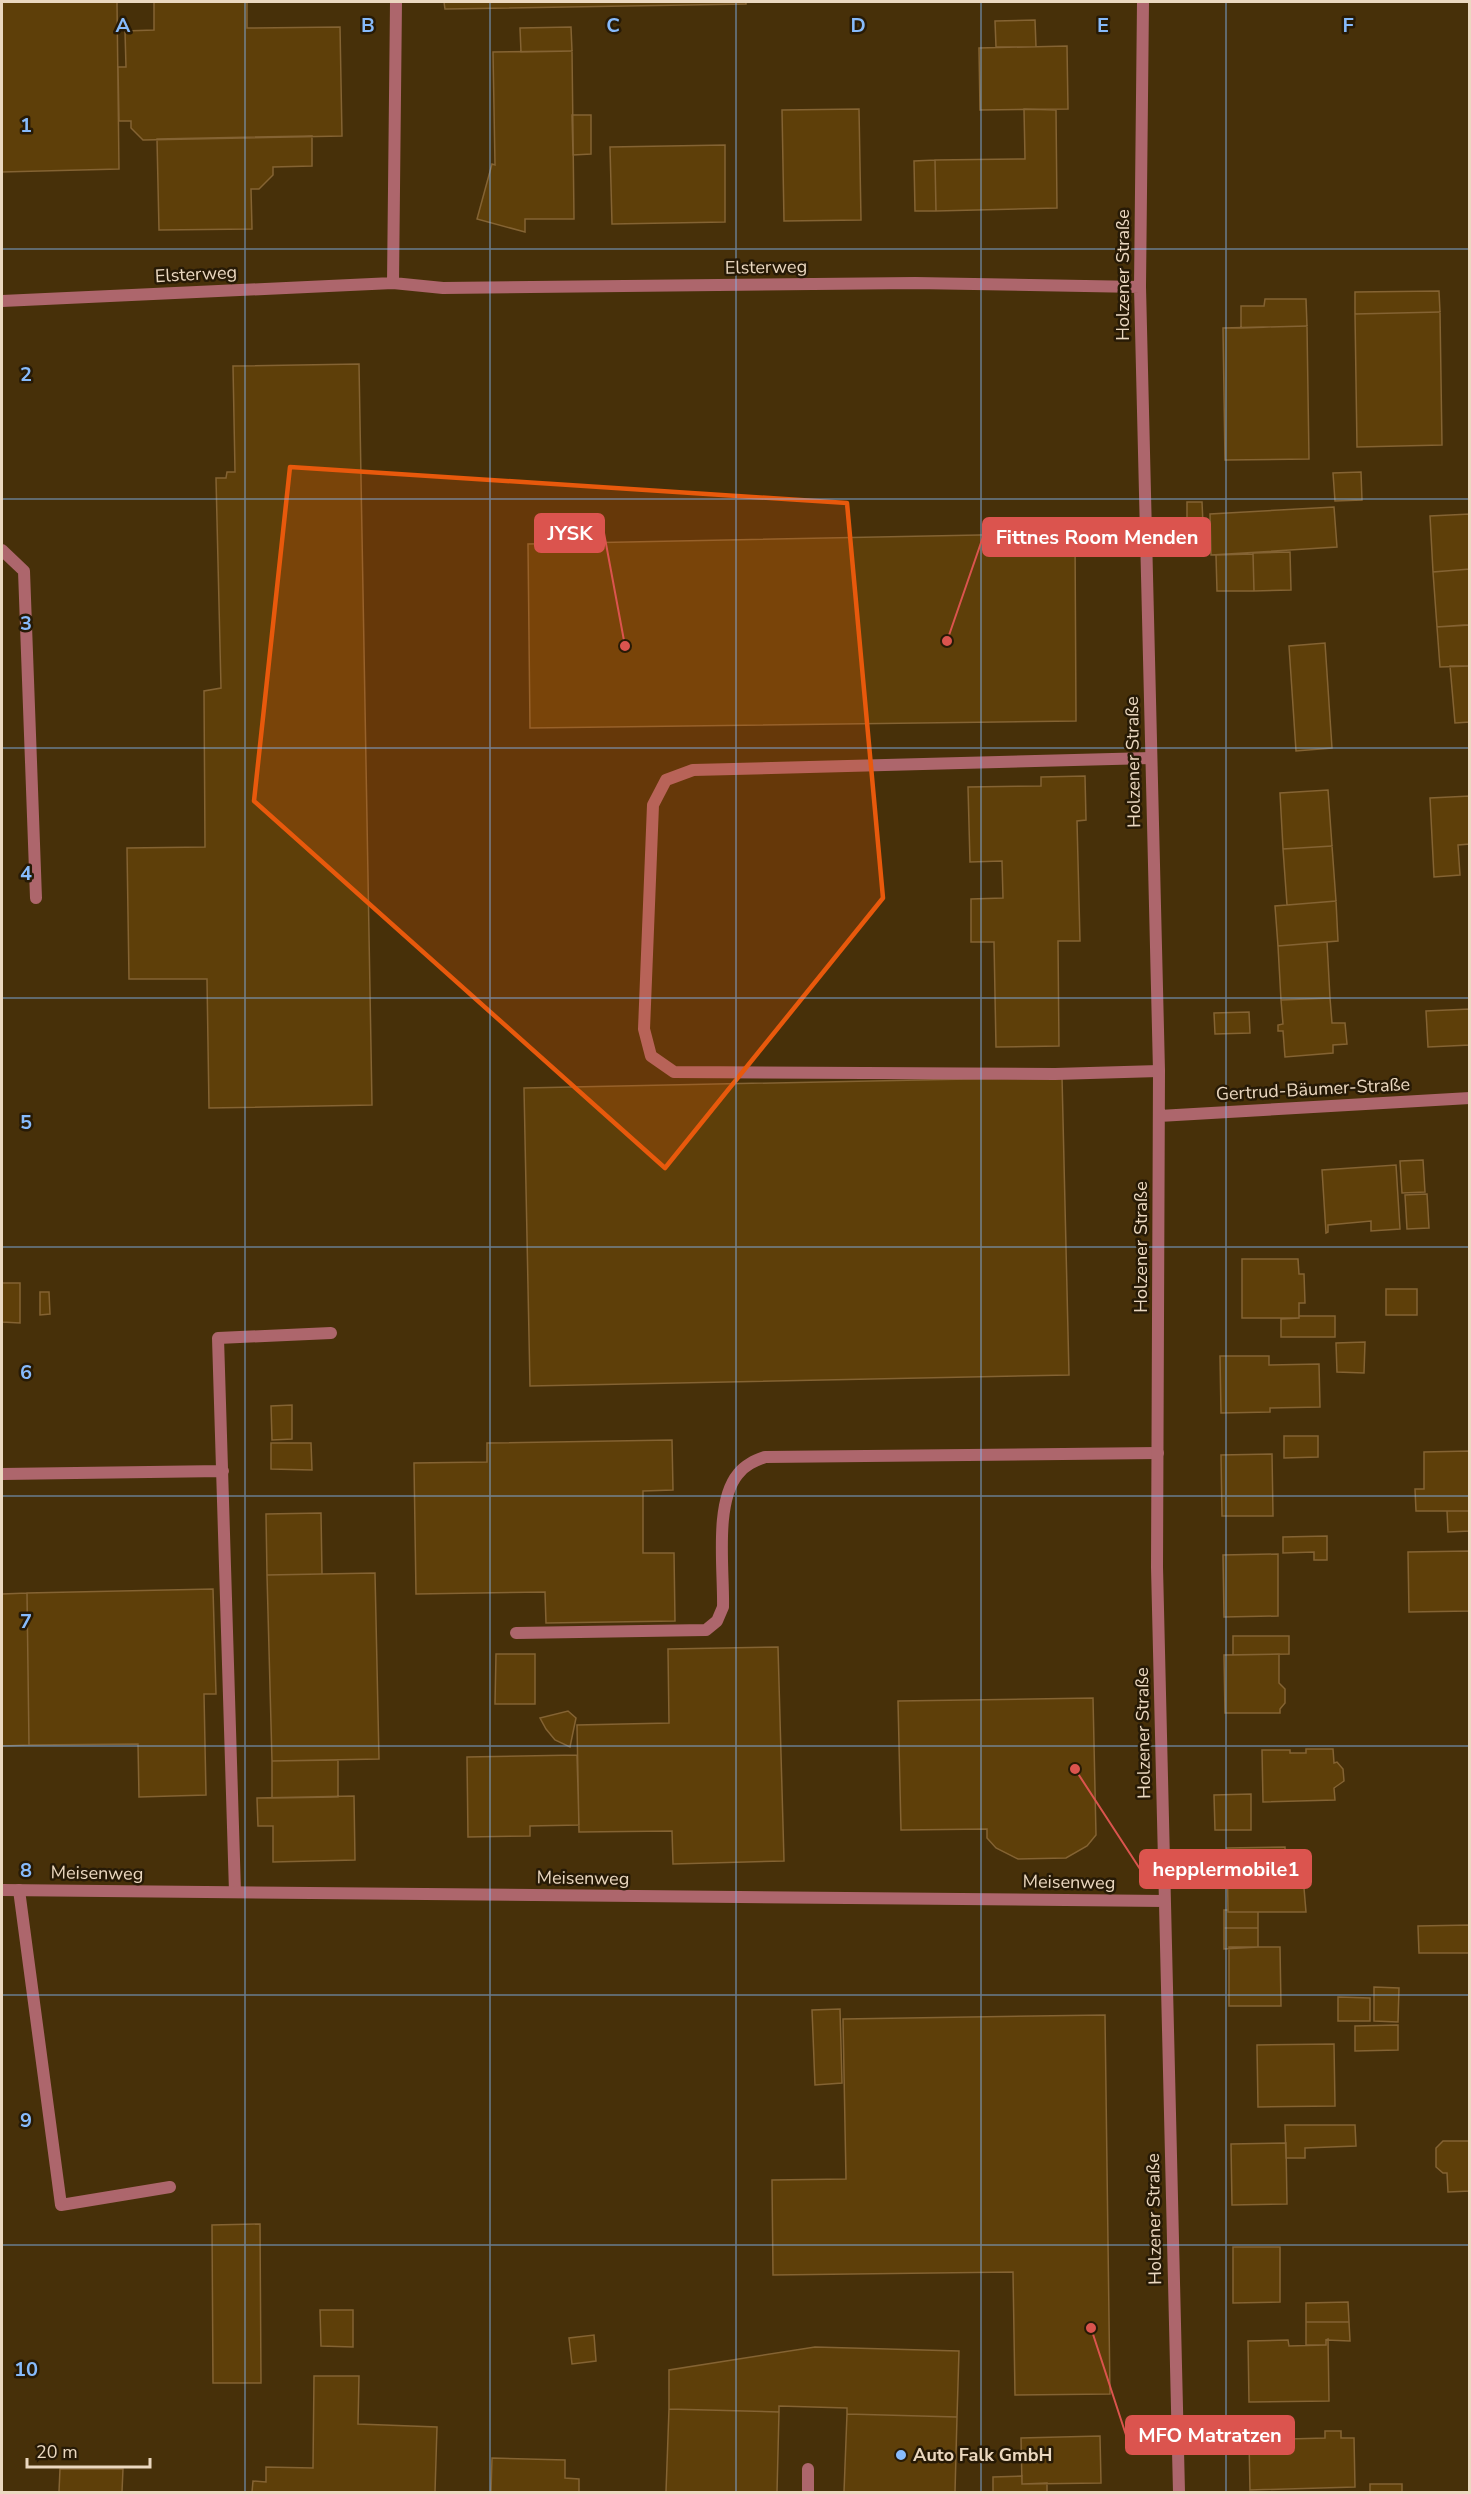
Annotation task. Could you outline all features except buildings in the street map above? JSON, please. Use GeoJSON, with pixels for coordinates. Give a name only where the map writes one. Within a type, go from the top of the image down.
{"type":"FeatureCollection","features":[{"type":"Feature","properties":{"kind":"street"},"geometry":{"type":"LineString","coordinates":[[393,283],[396,2]]}},
{"type":"Feature","properties":{"kind":"street","name":"Holzener Straße"},"geometry":{"type":"LineString","coordinates":[[1143,2],[1140,287],[1159,1071],[1158,1578],[1179,2493]]}},
{"type":"Feature","properties":{"kind":"street","name":"Elsterweg"},"geometry":{"type":"LineString","coordinates":[[2,301],[393,283],[443,288],[915,283],[1140,287]]}},
{"type":"Feature","properties":{"kind":"street"},"geometry":{"type":"LineString","coordinates":[[2,550],[24,571],[36,898]]}},
{"type":"Feature","properties":{"kind":"street"},"geometry":{"type":"LineString","coordinates":[[1151,758],[693,770],[666,780],[653,805],[644,1029],[651,1056],[674,1072],[1055,1074],[1159,1071]]}},
{"type":"Feature","properties":{"kind":"street","name":"Gertrud-Bäumer-Straße"},"geometry":{"type":"LineString","coordinates":[[1159,1116],[1470,1098]]}},
{"type":"Feature","properties":{"kind":"street"},"geometry":{"type":"LineString","coordinates":[[234,1892],[218,1338],[331,1334]]}},
{"type":"Feature","properties":{"kind":"street"},"geometry":{"type":"LineString","coordinates":[[516,1633],[706,1630],[717,1621],[723,1607],[724,1516],[728,1492],[737,1475],[749,1464],[765,1457],[1158,1453]]}},
{"type":"Feature","properties":{"kind":"street"},"geometry":{"type":"LineString","coordinates":[[2,1474],[222,1471]]}},
{"type":"Feature","properties":{"kind":"street","name":"Meisenweg"},"geometry":{"type":"LineString","coordinates":[[2,1890],[1164,1901]]}},
{"type":"Feature","properties":{"kind":"street"},"geometry":{"type":"LineString","coordinates":[[19,1890],[61,2205],[170,2187]]}},
{"type":"Feature","properties":{"kind":"street"},"geometry":{"type":"LineString","coordinates":[[808,2469],[808,2493]]}},
{"type":"Feature","properties":{"kind":"highlighted area"},"geometry":{"type":"Polygon","coordinates":[[[290,467],[847,503],[883,898],[665,1168],[254,801],[290,467]]]}},
{"type":"Feature","properties":{"kind":"place","name":"Fittnes Room Menden"},"geometry":{"type":"Point","coordinates":[947,641]}},
{"type":"Feature","properties":{"kind":"place","name":"JYSK"},"geometry":{"type":"Point","coordinates":[625,646]}},
{"type":"Feature","properties":{"kind":"place","name":"hepplermobile1"},"geometry":{"type":"Point","coordinates":[1075,1769]}},
{"type":"Feature","properties":{"kind":"place","name":"MFO Matratzen"},"geometry":{"type":"Point","coordinates":[1091,2328]}},
{"type":"Feature","properties":{"kind":"place","name":"Auto Falk GmbH"},"geometry":{"type":"Point","coordinates":[901,2455]}}]}
